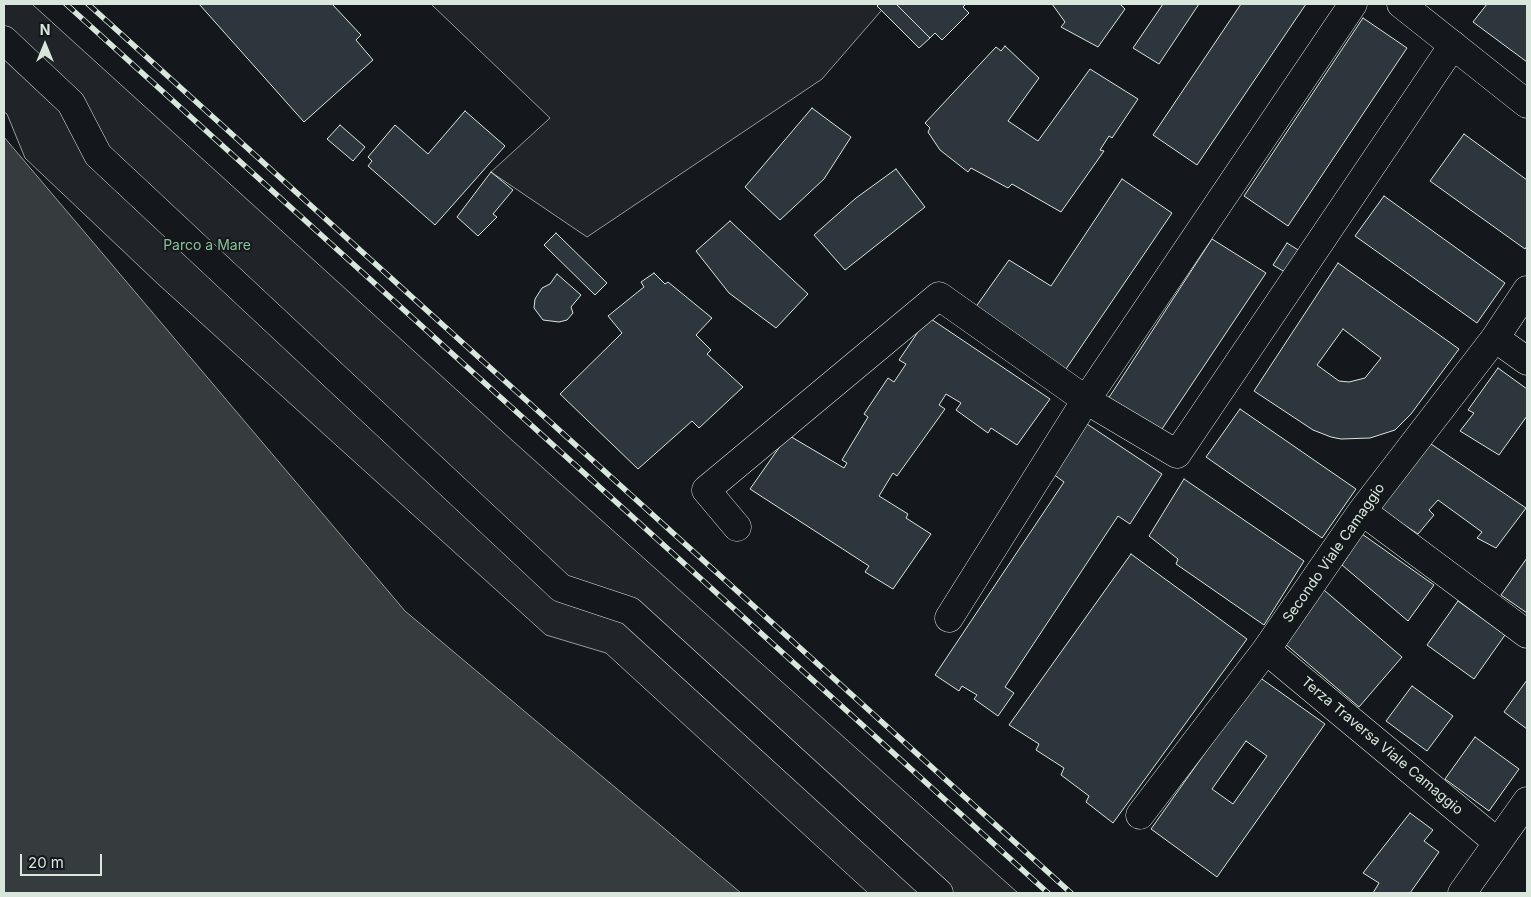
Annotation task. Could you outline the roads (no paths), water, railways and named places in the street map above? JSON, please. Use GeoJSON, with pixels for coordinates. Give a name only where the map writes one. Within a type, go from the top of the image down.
{"type":"FeatureCollection","features":[{"type":"Feature","properties":{"kind":"street"},"geometry":{"type":"LineString","coordinates":[[949,618],[1086,400],[1353,4]]}},
{"type":"Feature","properties":{"kind":"street"},"geometry":{"type":"LineString","coordinates":[[1404,4],[1527,104]]}},
{"type":"Feature","properties":{"kind":"street"},"geometry":{"type":"LineString","coordinates":[[4,40],[71,103],[98,154],[561,588],[630,611],[939,893]]}},
{"type":"Feature","properties":{"kind":"street"},"geometry":{"type":"LineString","coordinates":[[736,526],[706,490],[939,296],[1086,400],[1177,454],[1453,45]]}},
{"type":"Feature","properties":{"kind":"street","name":"Secondo Viale Camaggio"},"geometry":{"type":"LineString","coordinates":[[1140,815],[1266,650],[1362,510],[1495,338],[1527,290]]}},
{"type":"Feature","properties":{"kind":"street"},"geometry":{"type":"LineString","coordinates":[[1495,338],[1527,361]]}},
{"type":"Feature","properties":{"kind":"street"},"geometry":{"type":"LineString","coordinates":[[1362,510],[1527,634]]}},
{"type":"Feature","properties":{"kind":"street","name":"Terza Traversa Viale Camaggio"},"geometry":{"type":"LineString","coordinates":[[1266,650],[1497,842]]}},
{"type":"Feature","properties":{"kind":"street"},"geometry":{"type":"LineString","coordinates":[[1462,893],[1527,801]]}},
{"type":"Feature","properties":{"kind":"railway"},"geometry":{"type":"LineString","coordinates":[[66,4],[1048,893]]}},
{"type":"Feature","properties":{"kind":"railway"},"geometry":{"type":"LineString","coordinates":[[88,4],[1071,893]]}},
{"type":"Feature","properties":{"kind":"park label","name":"Parco a Mare"},"geometry":{"type":"Point","coordinates":[207,246]}}]}
